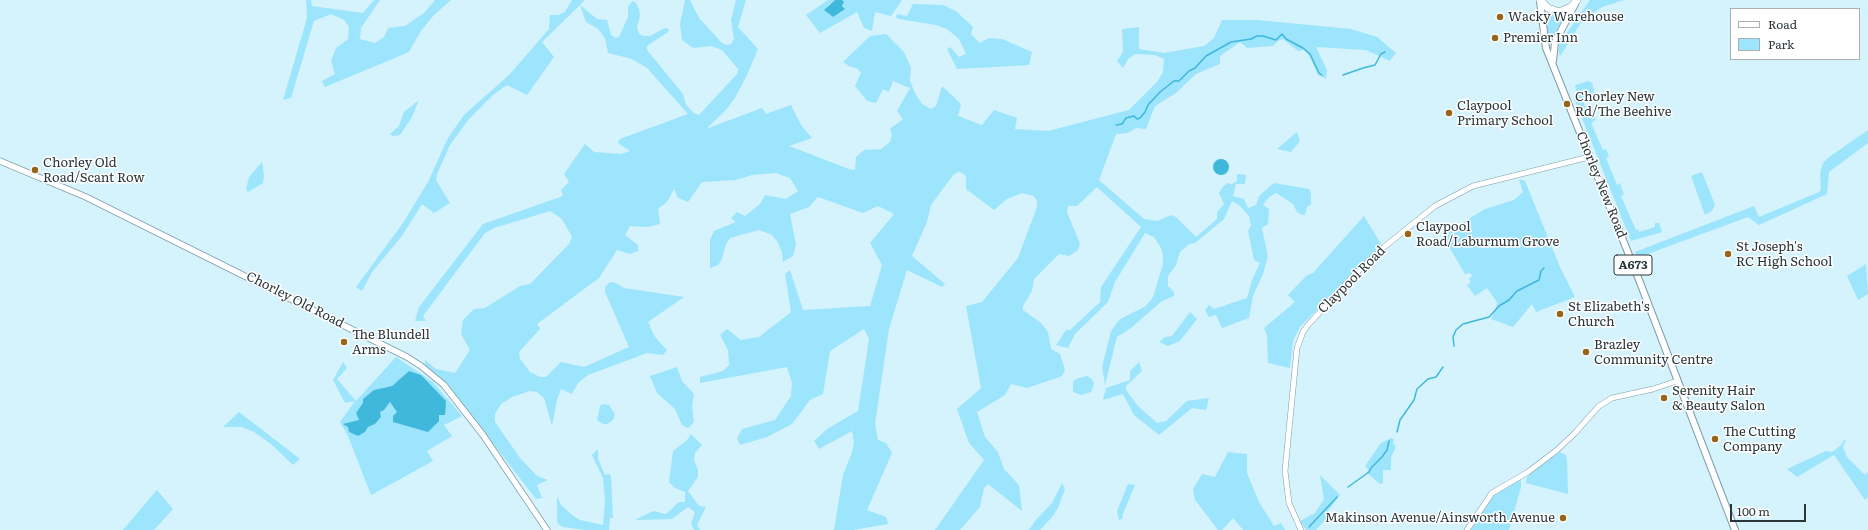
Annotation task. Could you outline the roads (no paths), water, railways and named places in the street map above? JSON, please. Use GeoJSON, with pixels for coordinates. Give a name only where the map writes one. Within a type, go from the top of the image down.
{"type":"FeatureCollection","features":[{"type":"Feature","properties":{"kind":"highway","name":"A673"},"geometry":{"type":"LineString","coordinates":[[1540,1],[1548,8],[1559,12],[1571,7],[1576,1]]}},
{"type":"Feature","properties":{"kind":"main road","name":"Chorley New Road"},"geometry":{"type":"LineString","coordinates":[[1540,1],[1546,48],[1641,285],[1735,530]]}},
{"type":"Feature","properties":{"kind":"main road","name":"Chorley New Road"},"geometry":{"type":"LineString","coordinates":[[1553,63],[1555,42],[1576,1]]}},
{"type":"Feature","properties":{"kind":"main road","name":"Chorley Old Road"},"geometry":{"type":"LineString","coordinates":[[0,161],[86,197],[407,357],[421,366],[444,385],[483,436],[547,530]]}},
{"type":"Feature","properties":{"kind":"street","name":"Claypool Road"},"geometry":{"type":"LineString","coordinates":[[1301,530],[1289,503],[1285,471],[1297,348],[1302,332],[1355,274],[1384,247],[1441,203],[1473,186],[1589,157]]}},
{"type":"Feature","properties":{"kind":"street"},"geometry":{"type":"LineString","coordinates":[[1467,530],[1492,493],[1528,472],[1557,450],[1575,433],[1598,406],[1612,398],[1653,389],[1677,381]]}},
{"type":"Feature","properties":{"kind":"waterway"},"geometry":{"type":"LineString","coordinates":[[1116,125],[1122,124],[1126,118],[1134,116],[1137,119],[1140,118],[1148,105],[1160,92],[1174,81],[1179,81],[1189,71],[1195,68],[1206,56],[1231,42],[1251,39],[1257,36],[1263,36],[1276,40],[1282,34],[1286,39],[1303,48],[1310,54],[1319,73],[1322,75]]}},
{"type":"Feature","properties":{"kind":"waterway"},"geometry":{"type":"LineString","coordinates":[[1343,75],[1375,65],[1381,54],[1385,52]]}},
{"type":"Feature","properties":{"kind":"waterway"},"geometry":{"type":"LineString","coordinates":[[1454,346],[1453,337],[1456,330],[1463,324],[1489,317],[1499,306],[1509,300],[1517,291],[1539,280],[1541,271],[1544,268]]}},
{"type":"Feature","properties":{"kind":"waterway"},"geometry":{"type":"LineString","coordinates":[[1397,432],[1400,420],[1414,400],[1417,389],[1428,379],[1436,377],[1443,367]]}},
{"type":"Feature","properties":{"kind":"waterway"},"geometry":{"type":"LineString","coordinates":[[1348,487],[1369,472],[1387,450],[1389,441]]}},
{"type":"Feature","properties":{"kind":"waterway"},"geometry":{"type":"LineString","coordinates":[[1309,527],[1337,497]]}},
{"type":"Feature","properties":{"kind":"place","name":"Wacky Warehouse"},"geometry":{"type":"Point","coordinates":[1500,17]}},
{"type":"Feature","properties":{"kind":"place","name":"Premier Inn"},"geometry":{"type":"Point","coordinates":[1495,38]}},
{"type":"Feature","properties":{"kind":"place","name":"Chorley New Rd/The Beehive"},"geometry":{"type":"Point","coordinates":[1567,104]}},
{"type":"Feature","properties":{"kind":"place","name":"Claypool Primary School"},"geometry":{"type":"Point","coordinates":[1449,113]}},
{"type":"Feature","properties":{"kind":"place","name":"Chorley Old Road/Scant Row"},"geometry":{"type":"Point","coordinates":[35,170]}},
{"type":"Feature","properties":{"kind":"place","name":"Claypool Road/Laburnum Grove"},"geometry":{"type":"Point","coordinates":[1408,234]}},
{"type":"Feature","properties":{"kind":"place","name":"St Joseph's RC High School"},"geometry":{"type":"Point","coordinates":[1728,254]}},
{"type":"Feature","properties":{"kind":"place","name":"St Elizabeth's Church"},"geometry":{"type":"Point","coordinates":[1560,314]}},
{"type":"Feature","properties":{"kind":"place","name":"The Blundell Arms"},"geometry":{"type":"Point","coordinates":[344,342]}},
{"type":"Feature","properties":{"kind":"place","name":"Brazley Community Centre"},"geometry":{"type":"Point","coordinates":[1586,352]}},
{"type":"Feature","properties":{"kind":"place","name":"Serenity Hair & Beauty Salon"},"geometry":{"type":"Point","coordinates":[1664,398]}},
{"type":"Feature","properties":{"kind":"place","name":"The Cutting Company"},"geometry":{"type":"Point","coordinates":[1715,439]}},
{"type":"Feature","properties":{"kind":"place","name":"Makinson Avenue/Ainsworth Avenue"},"geometry":{"type":"Point","coordinates":[1563,518]}}]}
